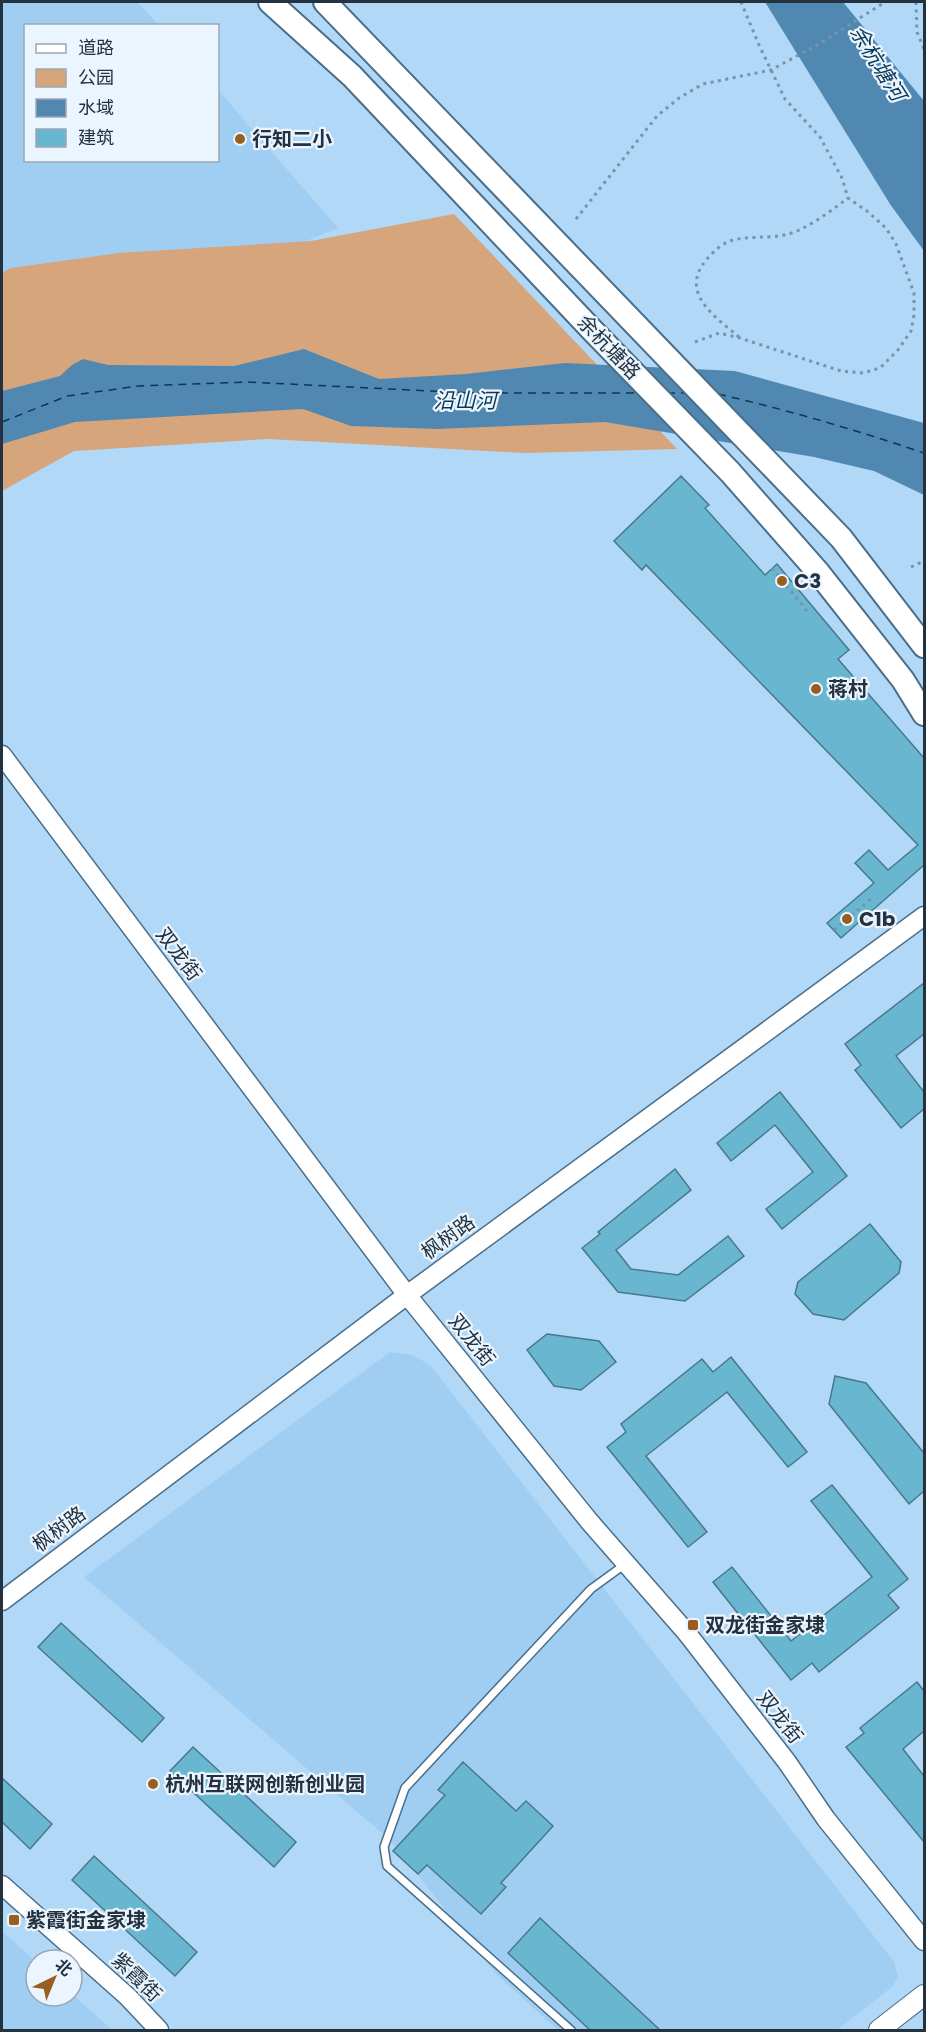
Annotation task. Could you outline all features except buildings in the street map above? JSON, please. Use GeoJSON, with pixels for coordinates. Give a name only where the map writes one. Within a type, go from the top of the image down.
{"type":"FeatureCollection","features":[{"type":"Feature","properties":{"kind":"main road","name":"余杭塘路"},"geometry":{"type":"LineString","coordinates":[[270,2],[352,76],[730,472],[818,572],[903,680],[924,714]]}},
{"type":"Feature","properties":{"kind":"main road","name":"余杭塘路"},"geometry":{"type":"LineString","coordinates":[[326,2],[841,538],[924,646]]}},
{"type":"Feature","properties":{"kind":"main road"},"geometry":{"type":"LineString","coordinates":[[879,2031],[924,1995]]}},
{"type":"Feature","properties":{"kind":"street","name":"双龙街"},"geometry":{"type":"LineString","coordinates":[[2,755],[406,1295],[700,1650],[787,1762],[826,1819],[924,1941]]}},
{"type":"Feature","properties":{"kind":"street","name":"枫树路"},"geometry":{"type":"LineString","coordinates":[[2,1601],[406,1295],[924,916]]}},
{"type":"Feature","properties":{"kind":"street","name":"紫霞街"},"geometry":{"type":"LineString","coordinates":[[2,1885],[128,1996],[159,2031]]}},
{"type":"Feature","properties":{"kind":"lane"},"geometry":{"type":"LineString","coordinates":[[571,2031],[387,1866],[384,1847],[405,1788],[591,1589],[626,1563]]}},
{"type":"Feature","properties":{"kind":"path"},"geometry":{"type":"LineString","coordinates":[[695,342],[719,333],[840,371],[863,373],[880,368],[898,350],[910,331],[914,315],[914,293],[896,244],[885,228],[867,211],[848,198],[837,169],[820,137],[784,99],[741,2]]}},
{"type":"Feature","properties":{"kind":"path"},"geometry":{"type":"LineString","coordinates":[[576,219],[657,116],[679,98],[704,84],[771,70],[819,44],[885,2]]}},
{"type":"Feature","properties":{"kind":"path"},"geometry":{"type":"LineString","coordinates":[[916,2],[917,32],[924,49]]}},
{"type":"Feature","properties":{"kind":"path"},"geometry":{"type":"LineString","coordinates":[[740,338],[707,310],[697,292],[697,277],[704,262],[718,247],[732,240],[780,236],[796,232],[848,198]]}},
{"type":"Feature","properties":{"kind":"path"},"geometry":{"type":"LineString","coordinates":[[911,567],[924,561]]}},
{"type":"Feature","properties":{"kind":"path"},"geometry":{"type":"LineString","coordinates":[[772,568],[808,612]]}},
{"type":"Feature","properties":{"kind":"path"},"geometry":{"type":"LineString","coordinates":[[834,930],[873,897]]}},
{"type":"Feature","properties":{"kind":"shaded area","name":"行知二小"},"geometry":{"type":"Polygon","coordinates":[[[2,2],[137,2],[158,24],[24,24],[24,162],[219,162],[219,91],[338,228],[277,253],[2,280],[2,2]]]}},
{"type":"Feature","properties":{"kind":"shaded area"},"geometry":{"type":"Polygon","coordinates":[[[390,1352],[413,1355],[431,1366],[894,1962],[898,1976],[893,1986],[837,2030],[558,2030],[497,1975],[390,1840],[84,1577],[390,1352]]]}},
{"type":"Feature","properties":{"kind":"shaded area"},"geometry":{"type":"Polygon","coordinates":[[[2,1931],[24,1951],[24,2008],[84,2008],[84,2005],[112,2030],[2,2030],[2,1931]]]}},
{"type":"Feature","properties":{"kind":"green space"},"geometry":{"type":"Polygon","coordinates":[[[454,214],[677,449],[526,453],[268,439],[74,451],[2,491],[2,273],[11,268],[119,253],[311,241],[454,214]]]}},
{"type":"Feature","properties":{"kind":"water","name":"余杭塘河"},"geometry":{"type":"Polygon","coordinates":[[[765,2],[843,2],[924,101],[924,251],[890,204],[765,2]]]}},
{"type":"Feature","properties":{"kind":"water","name":"沿山河"},"geometry":{"type":"Polygon","coordinates":[[[304,349],[379,379],[466,374],[565,363],[735,371],[924,423],[924,495],[874,471],[814,457],[605,422],[438,429],[351,426],[303,409],[75,422],[2,444],[2,391],[60,376],[83,359],[108,365],[234,366],[304,349]]]}},
{"type":"Feature","properties":{"kind":"ferry route"},"geometry":{"type":"LineString","coordinates":[[2,422],[67,396],[138,386],[247,382],[472,393],[638,393]]}},
{"type":"Feature","properties":{"kind":"ferry route"},"geometry":{"type":"LineString","coordinates":[[667,393],[686,393]]}},
{"type":"Feature","properties":{"kind":"ferry route"},"geometry":{"type":"LineString","coordinates":[[718,394],[822,421],[924,453]]}},
{"type":"Feature","properties":{"kind":"place","name":"行知二小"},"geometry":{"type":"Point","coordinates":[240,139]}},
{"type":"Feature","properties":{"kind":"place","name":"C3"},"geometry":{"type":"Point","coordinates":[782,581]}},
{"type":"Feature","properties":{"kind":"place","name":"蒋村"},"geometry":{"type":"Point","coordinates":[816,689]}},
{"type":"Feature","properties":{"kind":"place","name":"C1b"},"geometry":{"type":"Point","coordinates":[847,919]}},
{"type":"Feature","properties":{"kind":"place","name":"双龙街金家埭"},"geometry":{"type":"Point","coordinates":[693,1625]}},
{"type":"Feature","properties":{"kind":"place","name":"杭州互联网创新创业园"},"geometry":{"type":"Point","coordinates":[153,1784]}},
{"type":"Feature","properties":{"kind":"place","name":"紫霞街金家埭"},"geometry":{"type":"Point","coordinates":[14,1920]}}]}
